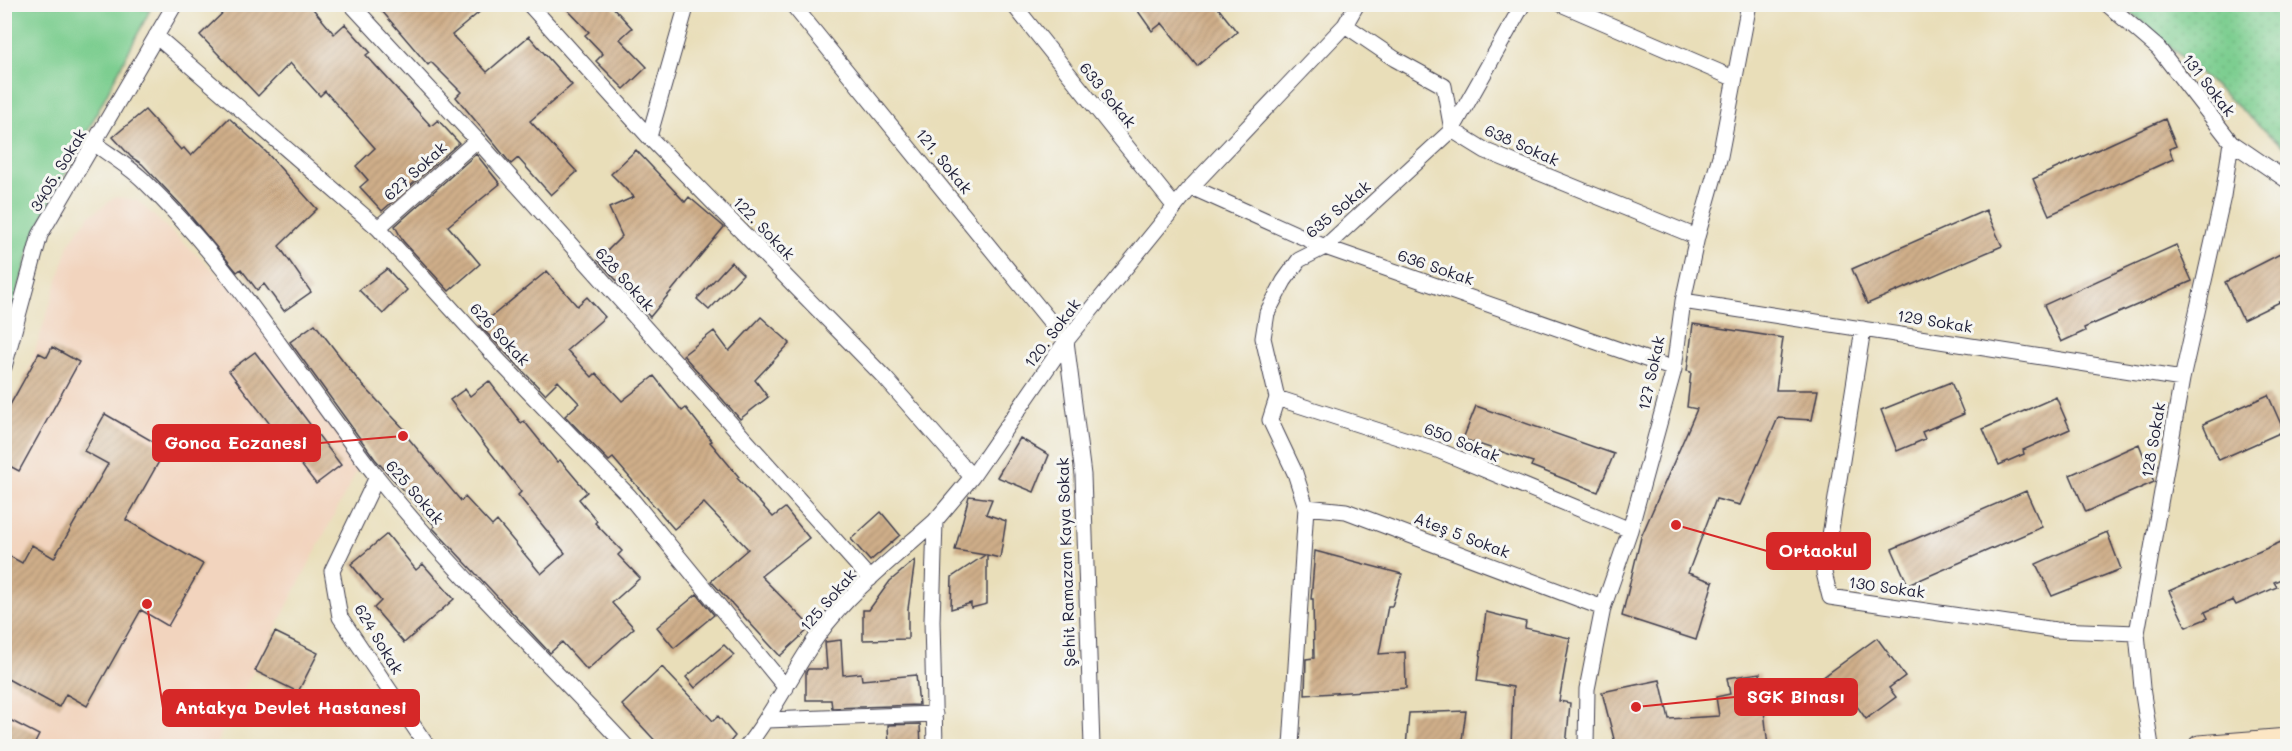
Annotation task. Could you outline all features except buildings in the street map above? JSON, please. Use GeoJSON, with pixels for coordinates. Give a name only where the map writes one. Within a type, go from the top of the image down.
{"type":"FeatureCollection","features":[{"type":"Feature","properties":{"kind":"main road"},"geometry":{"type":"LineString","coordinates":[[2199,747],[2255,744],[2288,739]]}},
{"type":"Feature","properties":{"kind":"street","name":"3405. Sokak"},"geometry":{"type":"LineString","coordinates":[[4,367],[40,235],[175,4]]}},
{"type":"Feature","properties":{"kind":"street","name":"628 Sokak"},"geometry":{"type":"LineString","coordinates":[[351,4],[477,140],[870,579]]}},
{"type":"Feature","properties":{"kind":"street","name":"122. Sokak"},"geometry":{"type":"LineString","coordinates":[[529,4],[649,137],[886,379],[972,477]]}},
{"type":"Feature","properties":{"kind":"street"},"geometry":{"type":"LineString","coordinates":[[649,137],[687,4]]}},
{"type":"Feature","properties":{"kind":"street","name":"121. Sokak"},"geometry":{"type":"LineString","coordinates":[[792,4],[1066,341]]}},
{"type":"Feature","properties":{"kind":"street","name":"633 Sokak"},"geometry":{"type":"LineString","coordinates":[[1013,4],[1175,207]]}},
{"type":"Feature","properties":{"kind":"street","name":"120. Sokak"},"geometry":{"type":"LineString","coordinates":[[935,521],[972,477],[1066,341],[1191,187],[1345,25],[1357,4]]}},
{"type":"Feature","properties":{"kind":"street","name":"635 Sokak"},"geometry":{"type":"LineString","coordinates":[[1291,747],[1306,507],[1295,473],[1270,420],[1277,398],[1263,338],[1267,312],[1299,260],[1325,247],[1452,130],[1523,4]]}},
{"type":"Feature","properties":{"kind":"street"},"geometry":{"type":"LineString","coordinates":[[1561,4],[1733,78]]}},
{"type":"Feature","properties":{"kind":"street","name":"127 Sokak"},"geometry":{"type":"LineString","coordinates":[[1586,747],[1587,689],[1603,608],[1630,530],[1674,369],[1683,301],[1697,237],[1720,156],[1733,78],[1749,4]]}},
{"type":"Feature","properties":{"kind":"street","name":"131 Sokak"},"geometry":{"type":"LineString","coordinates":[[2107,4],[2158,48],[2231,142],[2288,181]]}},
{"type":"Feature","properties":{"kind":"street"},"geometry":{"type":"LineString","coordinates":[[1345,25],[1395,60],[1444,86],[1452,130]]}},
{"type":"Feature","properties":{"kind":"street","name":"626 Sokak"},"geometry":{"type":"LineString","coordinates":[[156,36],[378,228],[501,363],[629,496],[786,688]]}},
{"type":"Feature","properties":{"kind":"street","name":"638 Sokak"},"geometry":{"type":"LineString","coordinates":[[1452,130],[1486,151],[1697,237]]}},
{"type":"Feature","properties":{"kind":"street","name":"627 Sokak"},"geometry":{"type":"LineString","coordinates":[[378,228],[477,140]]}},
{"type":"Feature","properties":{"kind":"street","name":"128 Sokak"},"geometry":{"type":"LineString","coordinates":[[2151,747],[2137,633],[2182,378],[2223,196],[2231,142]]}},
{"type":"Feature","properties":{"kind":"street","name":"625 Sokak"},"geometry":{"type":"LineString","coordinates":[[94,144],[141,177],[195,235],[266,325],[378,477],[461,573],[626,747]]}},
{"type":"Feature","properties":{"kind":"street","name":"636 Sokak"},"geometry":{"type":"LineString","coordinates":[[1191,187],[1325,247],[1674,369]]}},
{"type":"Feature","properties":{"kind":"street","name":"129 Sokak"},"geometry":{"type":"LineString","coordinates":[[1683,301],[2182,378]]}},
{"type":"Feature","properties":{"kind":"street","name":"130 Sokak"},"geometry":{"type":"LineString","coordinates":[[1863,329],[1824,573],[1830,597],[2056,630],[2137,633]]}},
{"type":"Feature","properties":{"kind":"street","name":"Şehit Ramazan Kaya Sokak"},"geometry":{"type":"LineString","coordinates":[[1066,341],[1083,475],[1092,747]]}},
{"type":"Feature","properties":{"kind":"street","name":"650 Sokak"},"geometry":{"type":"LineString","coordinates":[[1277,398],[1435,449],[1630,530]]}},
{"type":"Feature","properties":{"kind":"street","name":"624 Sokak"},"geometry":{"type":"LineString","coordinates":[[378,477],[332,571],[340,617],[427,747]]}},
{"type":"Feature","properties":{"kind":"street","name":"Ateş 5 Sokak"},"geometry":{"type":"LineString","coordinates":[[1306,507],[1346,511],[1603,608]]}},
{"type":"Feature","properties":{"kind":"street"},"geometry":{"type":"LineString","coordinates":[[935,521],[932,621],[935,747]]}},
{"type":"Feature","properties":{"kind":"street","name":"125 Sokak"},"geometry":{"type":"LineString","coordinates":[[747,747],[767,720],[819,633],[870,579],[935,521]]}},
{"type":"Feature","properties":{"kind":"street"},"geometry":{"type":"LineString","coordinates":[[767,720],[935,714]]}},
{"type":"Feature","properties":{"kind":"shaded area"},"geometry":{"type":"Polygon","coordinates":[[[116,197],[137,200],[263,316],[362,461],[215,746],[5,746],[5,422],[31,363],[70,242],[89,216],[116,197]]]}},
{"type":"Feature","properties":{"kind":"green space"},"geometry":{"type":"Polygon","coordinates":[[[121,4],[150,10],[34,235],[11,315],[5,312],[5,5],[121,4]]]}},
{"type":"Feature","properties":{"kind":"green space"},"geometry":{"type":"Polygon","coordinates":[[[2123,5],[2287,5],[2287,150],[2123,5]]]}},
{"type":"Feature","properties":{"kind":"place","name":"Gonca Eczanesi"},"geometry":{"type":"Point","coordinates":[403,436]}},
{"type":"Feature","properties":{"kind":"place","name":"Ortaokul"},"geometry":{"type":"Point","coordinates":[1676,525]}},
{"type":"Feature","properties":{"kind":"place","name":"Antakya Devlet Hastanesi"},"geometry":{"type":"Point","coordinates":[147,604]}},
{"type":"Feature","properties":{"kind":"place","name":"SGK Binası"},"geometry":{"type":"Point","coordinates":[1636,707]}}]}
